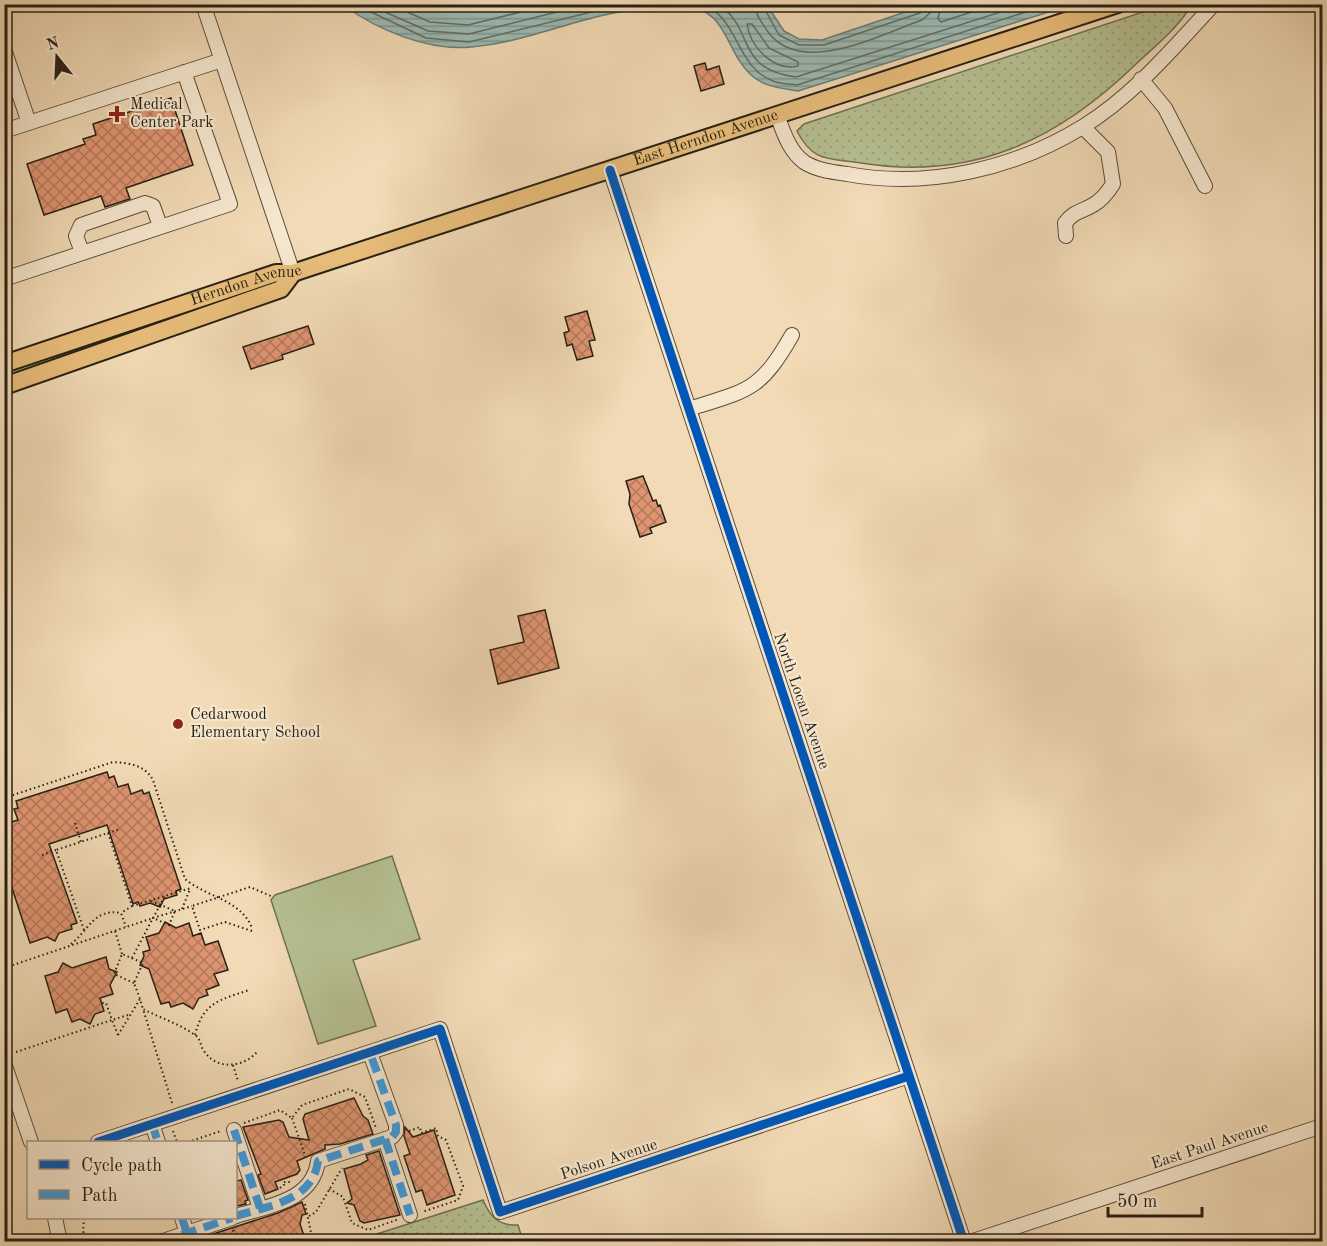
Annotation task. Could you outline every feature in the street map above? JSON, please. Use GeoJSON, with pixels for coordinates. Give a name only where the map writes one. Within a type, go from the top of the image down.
{"type":"FeatureCollection","features":[{"type":"Feature","properties":{"kind":"main road","name":"East Herndon Avenue"},"geometry":{"type":"LineString","coordinates":[[293,273],[1118,4]]}},
{"type":"Feature","properties":{"kind":"main road","name":"Herndon Avenue"},"geometry":{"type":"LineString","coordinates":[[4,364],[276,273],[293,273]]}},
{"type":"Feature","properties":{"kind":"main road","name":"Herndon Avenue"},"geometry":{"type":"LineString","coordinates":[[4,386],[281,289],[293,273]]}},
{"type":"Feature","properties":{"kind":"street"},"geometry":{"type":"LineString","coordinates":[[203,4],[293,273]]}},
{"type":"Feature","properties":{"kind":"street"},"geometry":{"type":"LineString","coordinates":[[777,115],[794,153],[814,167],[860,177],[909,179],[962,174],[1014,160],[1083,127],[1122,100],[1214,4]]}},
{"type":"Feature","properties":{"kind":"street"},"geometry":{"type":"LineString","coordinates":[[4,50],[29,123]]}},
{"type":"Feature","properties":{"kind":"street"},"geometry":{"type":"LineString","coordinates":[[4,131],[222,60]]}},
{"type":"Feature","properties":{"kind":"street"},"geometry":{"type":"LineString","coordinates":[[5,278],[230,204],[184,72]]}},
{"type":"Feature","properties":{"kind":"street"},"geometry":{"type":"LineString","coordinates":[[1141,79],[1165,108],[1205,186]]}},
{"type":"Feature","properties":{"kind":"street"},"geometry":{"type":"LineString","coordinates":[[1066,236],[1065,222],[1072,213],[1094,205],[1106,195],[1113,184],[1108,152],[1083,127]]}},
{"type":"Feature","properties":{"kind":"street","name":"North Locan Avenue"},"geometry":{"type":"LineString","coordinates":[[610,170],[964,1242]]}},
{"type":"Feature","properties":{"kind":"street"},"geometry":{"type":"LineString","coordinates":[[82,252],[76,236],[81,225],[145,203],[153,206],[160,226]]}},
{"type":"Feature","properties":{"kind":"street"},"geometry":{"type":"LineString","coordinates":[[689,409],[740,393],[756,384],[775,366],[792,334]]}},
{"type":"Feature","properties":{"kind":"street","name":"Polson Avenue"},"geometry":{"type":"LineString","coordinates":[[370,1053],[440,1029],[500,1212],[909,1076]]}},
{"type":"Feature","properties":{"kind":"street"},"geometry":{"type":"LineString","coordinates":[[104,1141],[370,1053],[396,1125],[396,1132],[318,1161],[312,1181],[302,1194],[237,1216]]}},
{"type":"Feature","properties":{"kind":"street"},"geometry":{"type":"LineString","coordinates":[[6,1072],[30,1141]]}},
{"type":"Feature","properties":{"kind":"street"},"geometry":{"type":"LineString","coordinates":[[152,1124],[157,1141]]}},
{"type":"Feature","properties":{"kind":"street","name":"East Paul Avenue"},"geometry":{"type":"LineString","coordinates":[[970,1242],[1323,1126]]}},
{"type":"Feature","properties":{"kind":"street"},"geometry":{"type":"LineString","coordinates":[[234,1128],[260,1208]]}},
{"type":"Feature","properties":{"kind":"street"},"geometry":{"type":"LineString","coordinates":[[381,1137],[411,1215]]}},
{"type":"Feature","properties":{"kind":"street"},"geometry":{"type":"LineString","coordinates":[[55,1219],[60,1242]]}},
{"type":"Feature","properties":{"kind":"street"},"geometry":{"type":"LineString","coordinates":[[182,1219],[187,1233]]}},
{"type":"Feature","properties":{"kind":"street"},"geometry":{"type":"LineString","coordinates":[[160,1242],[228,1219]]}},
{"type":"Feature","properties":{"kind":"path"},"geometry":{"type":"LineString","coordinates":[[4,835],[10,814],[5,798],[113,762],[126,762],[141,767],[149,772],[153,780],[185,879],[191,886],[219,898],[246,915],[252,930],[225,922],[200,930],[192,906]]}},
{"type":"Feature","properties":{"kind":"path"},"geometry":{"type":"LineString","coordinates":[[75,824],[81,842]]}},
{"type":"Feature","properties":{"kind":"path"},"geometry":{"type":"LineString","coordinates":[[42,855],[120,829]]}},
{"type":"Feature","properties":{"kind":"path"},"geometry":{"type":"LineString","coordinates":[[108,833],[132,906]]}},
{"type":"Feature","properties":{"kind":"path"},"geometry":{"type":"LineString","coordinates":[[56,850],[84,930]]}},
{"type":"Feature","properties":{"kind":"path"},"geometry":{"type":"LineString","coordinates":[[69,946],[93,919],[104,914],[121,913],[132,906],[191,886]]}},
{"type":"Feature","properties":{"kind":"path"},"geometry":{"type":"LineString","coordinates":[[181,910],[191,886]]}},
{"type":"Feature","properties":{"kind":"path"},"geometry":{"type":"LineString","coordinates":[[4,968],[250,887],[273,897]]}},
{"type":"Feature","properties":{"kind":"path"},"geometry":{"type":"LineString","coordinates":[[132,958],[165,896]]}},
{"type":"Feature","properties":{"kind":"path"},"geometry":{"type":"LineString","coordinates":[[151,901],[175,911]]}},
{"type":"Feature","properties":{"kind":"path"},"geometry":{"type":"LineString","coordinates":[[153,918],[169,925],[175,911]]}},
{"type":"Feature","properties":{"kind":"path"},"geometry":{"type":"LineString","coordinates":[[121,913],[126,927]]}},
{"type":"Feature","properties":{"kind":"path"},"geometry":{"type":"LineString","coordinates":[[114,931],[122,954],[114,974],[134,983]]}},
{"type":"Feature","properties":{"kind":"path"},"geometry":{"type":"LineString","coordinates":[[122,954],[143,963],[134,983],[172,1103]]}},
{"type":"Feature","properties":{"kind":"path"},"geometry":{"type":"LineString","coordinates":[[195,1035],[202,1014],[209,1007],[220,999],[249,990]]}},
{"type":"Feature","properties":{"kind":"path"},"geometry":{"type":"LineString","coordinates":[[101,1004],[106,1003],[118,1035],[140,999]]}},
{"type":"Feature","properties":{"kind":"path"},"geometry":{"type":"LineString","coordinates":[[143,1009],[195,1035],[204,1052],[219,1063],[233,1065],[251,1059],[257,1052]]}},
{"type":"Feature","properties":{"kind":"path"},"geometry":{"type":"LineString","coordinates":[[16,1052],[129,1014]]}},
{"type":"Feature","properties":{"kind":"path"},"geometry":{"type":"LineString","coordinates":[[233,1065],[238,1081]]}},
{"type":"Feature","properties":{"kind":"path"},"geometry":{"type":"LineString","coordinates":[[292,1118],[302,1104],[349,1089],[365,1097],[381,1137]]}},
{"type":"Feature","properties":{"kind":"path"},"geometry":{"type":"LineString","coordinates":[[194,1141],[280,1110],[292,1118],[308,1164]]}},
{"type":"Feature","properties":{"kind":"path"},"geometry":{"type":"LineString","coordinates":[[329,1189],[343,1197],[352,1223],[368,1230],[458,1200],[464,1186],[446,1140],[438,1136],[436,1128],[422,1133],[420,1127],[406,1132],[405,1135]]}},
{"type":"Feature","properties":{"kind":"path"},"geometry":{"type":"LineString","coordinates":[[173,1131],[176,1141]]}},
{"type":"Feature","properties":{"kind":"path"},"geometry":{"type":"LineString","coordinates":[[309,1216],[316,1212],[344,1162]]}},
{"type":"Feature","properties":{"kind":"path"},"geometry":{"type":"LineString","coordinates":[[273,1193],[281,1190],[283,1182],[290,1180],[297,1185]]}},
{"type":"Feature","properties":{"kind":"path"},"geometry":{"type":"LineString","coordinates":[[305,1201],[313,1242]]}},
{"type":"Feature","properties":{"kind":"path"},"geometry":{"type":"LineString","coordinates":[[83,1219],[87,1242]]}},
{"type":"Feature","properties":{"kind":"path"},"geometry":{"type":"LineString","coordinates":[[228,1238],[242,1234],[244,1242]]}},
{"type":"Feature","properties":{"kind":"green space"},"geometry":{"type":"Polygon","coordinates":[[[1167,4],[1186,5],[1187,12],[1156,45],[1106,91],[1076,114],[1011,149],[977,160],[940,166],[902,167],[823,157],[809,149],[797,131],[804,124],[1167,4]]]}},
{"type":"Feature","properties":{"kind":"green space"},"geometry":{"type":"Polygon","coordinates":[[[392,856],[420,939],[353,960],[376,1026],[318,1044],[271,900],[275,895],[392,856]]]}},
{"type":"Feature","properties":{"kind":"green space"},"geometry":{"type":"Polygon","coordinates":[[[483,1200],[489,1211],[500,1222],[518,1225],[523,1241],[355,1241],[483,1200]]]}},
{"type":"Feature","properties":{"kind":"water"},"geometry":{"type":"Polygon","coordinates":[[[343,5],[662,5],[604,15],[504,42],[454,47],[437,46],[404,37],[372,23],[343,5]]]}},
{"type":"Feature","properties":{"kind":"water"},"geometry":{"type":"Polygon","coordinates":[[[681,5],[767,5],[784,31],[799,39],[822,40],[926,5],[1071,5],[798,91],[773,86],[756,79],[742,64],[724,31],[709,14],[697,8],[681,5]]]}},
{"type":"Feature","properties":{"kind":"building"},"geometry":{"type":"Polygon","coordinates":[[[705,63],[707,70],[719,66],[724,84],[701,91],[694,66],[705,63]]]}},
{"type":"Feature","properties":{"kind":"building"},"geometry":{"type":"Polygon","coordinates":[[[171,98],[193,165],[126,188],[130,199],[105,207],[101,196],[44,215],[27,164],[85,144],[83,139],[96,135],[93,124],[171,98]]]}},
{"type":"Feature","properties":{"kind":"building"},"geometry":{"type":"Polygon","coordinates":[[[587,311],[595,340],[589,341],[593,356],[577,360],[572,344],[567,346],[564,333],[569,331],[565,317],[587,311]]]}},
{"type":"Feature","properties":{"kind":"building"},"geometry":{"type":"Polygon","coordinates":[[[308,326],[314,344],[282,355],[283,359],[251,369],[243,347],[308,326]]]}},
{"type":"Feature","properties":{"kind":"building"},"geometry":{"type":"Polygon","coordinates":[[[643,476],[653,501],[656,500],[658,506],[660,505],[666,522],[650,528],[652,533],[640,537],[629,504],[630,494],[626,481],[643,476]]]}},
{"type":"Feature","properties":{"kind":"building"},"geometry":{"type":"Polygon","coordinates":[[[545,610],[559,668],[498,684],[490,650],[524,642],[518,616],[545,610]]]}},
{"type":"Feature","properties":{"kind":"building"},"geometry":{"type":"Polygon","coordinates":[[[107,772],[109,778],[114,776],[118,787],[128,784],[131,794],[142,790],[144,794],[149,792],[181,889],[176,891],[177,895],[164,899],[160,907],[150,903],[140,906],[138,902],[133,904],[107,825],[49,844],[77,923],[71,925],[72,929],[59,933],[55,941],[47,937],[30,943],[12,888],[4,891],[4,836],[12,833],[8,823],[18,820],[14,809],[18,808],[16,801],[107,772]]]}},
{"type":"Feature","properties":{"kind":"building"},"geometry":{"type":"Polygon","coordinates":[[[165,922],[176,928],[189,923],[193,936],[201,933],[205,945],[218,941],[228,970],[214,974],[219,985],[206,990],[208,995],[199,998],[193,1009],[183,1003],[171,1007],[169,1002],[161,1004],[149,969],[140,965],[144,956],[143,952],[150,950],[146,937],[159,933],[165,922]]]}},
{"type":"Feature","properties":{"kind":"building"},"geometry":{"type":"Polygon","coordinates":[[[106,957],[109,969],[117,972],[110,985],[113,994],[100,998],[104,1011],[95,1014],[90,1024],[80,1019],[72,1022],[67,1009],[56,1013],[45,976],[58,972],[63,963],[72,968],[106,957]]]}},
{"type":"Feature","properties":{"kind":"building"},"geometry":{"type":"Polygon","coordinates":[[[354,1098],[363,1116],[368,1120],[373,1134],[340,1144],[325,1145],[325,1149],[297,1161],[300,1170],[297,1174],[275,1182],[278,1189],[265,1194],[258,1175],[261,1174],[243,1127],[279,1120],[283,1122],[289,1137],[309,1140],[303,1119],[305,1114],[354,1098]]]}},
{"type":"Feature","properties":{"kind":"building"},"geometry":{"type":"Polygon","coordinates":[[[405,1127],[413,1137],[434,1130],[455,1195],[427,1205],[422,1190],[416,1192],[404,1156],[410,1154],[404,1136],[405,1127]]]}},
{"type":"Feature","properties":{"kind":"building"},"geometry":{"type":"Polygon","coordinates":[[[379,1151],[400,1215],[364,1223],[360,1221],[354,1205],[347,1203],[352,1199],[344,1169],[361,1164],[368,1160],[366,1155],[379,1151]]]}},
{"type":"Feature","properties":{"kind":"building"},"geometry":{"type":"Polygon","coordinates":[[[241,1180],[248,1200],[245,1201],[246,1204],[237,1206],[237,1181],[241,1180]]]}},
{"type":"Feature","properties":{"kind":"building"},"geometry":{"type":"Polygon","coordinates":[[[302,1202],[306,1214],[302,1215],[300,1224],[306,1242],[212,1242],[210,1235],[278,1213],[302,1202]]]}},
{"type":"Feature","properties":{"kind":"marked path"},"geometry":{"type":"LineString","coordinates":[[237,1216],[275,1205],[298,1193],[308,1185],[318,1161],[392,1137],[396,1132],[396,1125],[370,1053]]}},
{"type":"Feature","properties":{"kind":"marked path"},"geometry":{"type":"LineString","coordinates":[[152,1124],[158,1141]]}},
{"type":"Feature","properties":{"kind":"marked path"},"geometry":{"type":"LineString","coordinates":[[234,1130],[260,1208]]}},
{"type":"Feature","properties":{"kind":"marked path"},"geometry":{"type":"LineString","coordinates":[[385,1139],[410,1215]]}},
{"type":"Feature","properties":{"kind":"marked path"},"geometry":{"type":"LineString","coordinates":[[182,1219],[187,1233]]}},
{"type":"Feature","properties":{"kind":"marked path"},"geometry":{"type":"LineString","coordinates":[[160,1242],[229,1219]]}},
{"type":"Feature","properties":{"kind":"cycle path"},"geometry":{"type":"LineString","coordinates":[[610,170],[964,1242]]}},
{"type":"Feature","properties":{"kind":"cycle path"},"geometry":{"type":"LineString","coordinates":[[101,1141],[440,1029],[500,1212],[909,1076]]}},
{"type":"Feature","properties":{"kind":"place","name":"Medical Center Park"},"geometry":{"type":"Point","coordinates":[117,114]}},
{"type":"Feature","properties":{"kind":"place","name":"Cedarwood Elementary School"},"geometry":{"type":"Point","coordinates":[178,724]}}]}
